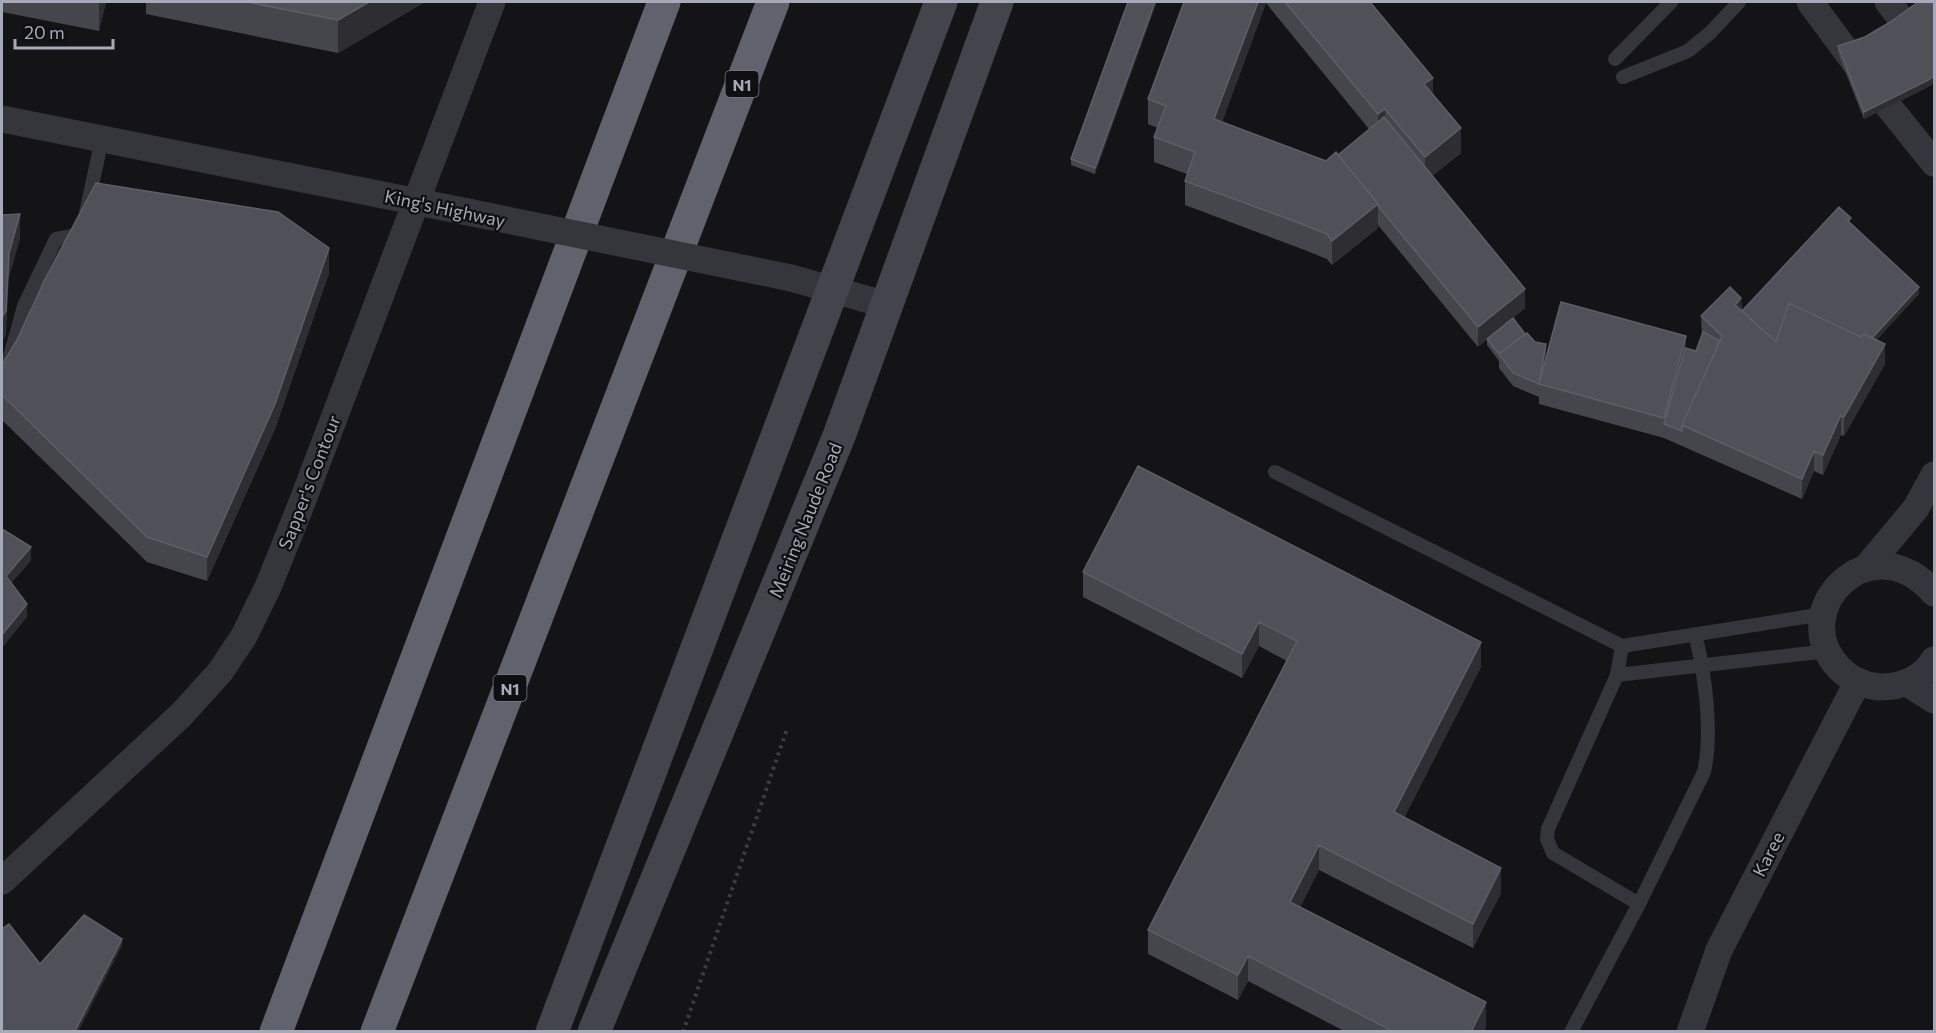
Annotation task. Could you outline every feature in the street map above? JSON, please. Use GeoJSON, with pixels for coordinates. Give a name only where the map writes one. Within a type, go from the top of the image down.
{"type":"FeatureCollection","features":[{"type":"Feature","properties":{"kind":"highway"},"geometry":{"type":"LineString","coordinates":[[276,1032],[664,2]]}},
{"type":"Feature","properties":{"kind":"highway","name":"N1"},"geometry":{"type":"LineString","coordinates":[[377,1032],[773,2]]}},
{"type":"Feature","properties":{"kind":"street","name":"Sapper's Contour"},"geometry":{"type":"LineString","coordinates":[[2,881],[181,715],[220,672],[244,636],[268,587],[301,505],[492,2]]}},
{"type":"Feature","properties":{"kind":"street"},"geometry":{"type":"LineString","coordinates":[[552,1032],[941,2]]}},
{"type":"Feature","properties":{"kind":"street","name":"Meiring Naude Road"},"geometry":{"type":"LineString","coordinates":[[594,1032],[839,436],[997,2]]}},
{"type":"Feature","properties":{"kind":"street"},"geometry":{"type":"LineString","coordinates":[[1810,2],[1872,86],[1935,163]]}},
{"type":"Feature","properties":{"kind":"street"},"geometry":{"type":"LineString","coordinates":[[1888,2],[1935,61]]}},
{"type":"Feature","properties":{"kind":"street","name":"King's Highway"},"geometry":{"type":"LineString","coordinates":[[2,119],[791,278],[887,305]]}},
{"type":"Feature","properties":{"kind":"street"},"geometry":{"type":"LineString","coordinates":[[1866,568],[1916,508],[1935,475]]}},
{"type":"Feature","properties":{"kind":"street"},"geometry":{"type":"LineString","coordinates":[[1935,593],[1923,580],[1906,569],[1886,565],[1866,568],[1851,574],[1838,585],[1824,614],[1823,633],[1828,651],[1845,674],[1874,686],[1890,687],[1907,683],[1920,676],[1935,660]]}},
{"type":"Feature","properties":{"kind":"street","name":"Karee"},"geometry":{"type":"LineString","coordinates":[[1690,1032],[1719,950],[1858,681]]}},
{"type":"Feature","properties":{"kind":"street"},"geometry":{"type":"LineString","coordinates":[[1907,683],[1935,700]]}},
{"type":"Feature","properties":{"kind":"lane"},"geometry":{"type":"LineString","coordinates":[[1615,58],[1671,2]]}},
{"type":"Feature","properties":{"kind":"lane"},"geometry":{"type":"LineString","coordinates":[[1623,77],[1688,51],[1711,33],[1739,2]]}},
{"type":"Feature","properties":{"kind":"lane"},"geometry":{"type":"LineString","coordinates":[[9,374],[8,365],[24,306],[56,239],[87,235],[102,139]]}},
{"type":"Feature","properties":{"kind":"lane"},"geometry":{"type":"LineString","coordinates":[[1275,472],[1622,646],[1824,614]]}},
{"type":"Feature","properties":{"kind":"lane"},"geometry":{"type":"LineString","coordinates":[[1571,1032],[1640,904],[1704,772],[1708,756],[1702,665],[1695,634]]}},
{"type":"Feature","properties":{"kind":"lane"},"geometry":{"type":"LineString","coordinates":[[1622,646],[1617,675],[1548,829],[1548,839],[1553,853],[1640,904]]}},
{"type":"Feature","properties":{"kind":"lane"},"geometry":{"type":"LineString","coordinates":[[1617,675],[1828,651]]}},
{"type":"Feature","properties":{"kind":"path"},"geometry":{"type":"LineString","coordinates":[[683,1032],[787,729]]}},
{"type":"Feature","properties":{"kind":"building"},"geometry":{"type":"Polygon","coordinates":[[[247,2],[369,2],[338,20],[247,2]]]}},
{"type":"Feature","properties":{"kind":"building"},"geometry":{"type":"Polygon","coordinates":[[[1128,2],[1155,2],[1095,168],[1071,159],[1128,2]]]}},
{"type":"Feature","properties":{"kind":"building"},"geometry":{"type":"Polygon","coordinates":[[[1184,2],[1258,2],[1214,119],[1326,161],[1336,152],[1378,204],[1332,241],[1327,234],[1185,181],[1195,152],[1154,137],[1166,106],[1148,99],[1184,2]]]}},
{"type":"Feature","properties":{"kind":"building"},"geometry":{"type":"Polygon","coordinates":[[[1285,2],[1370,2],[1433,78],[1424,84],[1461,128],[1425,157],[1385,109],[1378,114],[1285,2]]]}},
{"type":"Feature","properties":{"kind":"building"},"geometry":{"type":"Polygon","coordinates":[[[1918,2],[1935,2],[1935,75],[1864,112],[1838,46],[1865,37],[1918,2]]]}},
{"type":"Feature","properties":{"kind":"building"},"geometry":{"type":"Polygon","coordinates":[[[1384,117],[1525,289],[1478,327],[1338,155],[1384,117]]]}},
{"type":"Feature","properties":{"kind":"building"},"geometry":{"type":"Polygon","coordinates":[[[96,183],[278,212],[329,248],[275,404],[207,557],[147,537],[2,395],[2,365],[17,340],[45,279],[96,183]]]}},
{"type":"Feature","properties":{"kind":"building"},"geometry":{"type":"Polygon","coordinates":[[[1839,207],[1851,218],[1848,221],[1919,287],[1872,338],[1864,334],[1861,337],[1789,303],[1776,342],[1742,311],[1839,207]]]}},
{"type":"Feature","properties":{"kind":"building"},"geometry":{"type":"Polygon","coordinates":[[[20,214],[9,253],[6,311],[2,317],[2,215],[20,214]]]}},
{"type":"Feature","properties":{"kind":"building"},"geometry":{"type":"Polygon","coordinates":[[[1730,287],[1741,298],[1735,305],[1776,342],[1789,303],[1861,337],[1864,334],[1885,344],[1844,417],[1841,415],[1823,455],[1814,451],[1802,479],[1682,425],[1722,336],[1701,316],[1730,287]]]}},
{"type":"Feature","properties":{"kind":"building"},"geometry":{"type":"Polygon","coordinates":[[[1561,302],[1686,336],[1664,418],[1539,384],[1561,302]]]}},
{"type":"Feature","properties":{"kind":"building"},"geometry":{"type":"Polygon","coordinates":[[[1513,318],[1525,334],[1499,354],[1487,339],[1513,318]]]}},
{"type":"Feature","properties":{"kind":"building"},"geometry":{"type":"Polygon","coordinates":[[[1703,332],[1720,341],[1682,425],[1682,431],[1664,424],[1685,348],[1696,351],[1703,332]]]}},
{"type":"Feature","properties":{"kind":"building"},"geometry":{"type":"Polygon","coordinates":[[[1527,333],[1535,342],[1546,344],[1539,384],[1513,373],[1499,354],[1527,333]]]}},
{"type":"Feature","properties":{"kind":"building"},"geometry":{"type":"Polygon","coordinates":[[[1138,466],[1481,642],[1394,812],[1501,868],[1473,924],[1319,845],[1290,902],[1486,1002],[1471,1032],[1394,1032],[1248,956],[1238,975],[1148,930],[1297,641],[1259,622],[1242,654],[1083,572],[1138,466]]]}},
{"type":"Feature","properties":{"kind":"building"},"geometry":{"type":"Polygon","coordinates":[[[2,529],[31,547],[6,576],[27,604],[2,635],[2,529]]]}},
{"type":"Feature","properties":{"kind":"building"},"geometry":{"type":"Polygon","coordinates":[[[84,915],[122,939],[75,1032],[2,1032],[2,929],[9,924],[40,964],[84,915]]]}}]}
